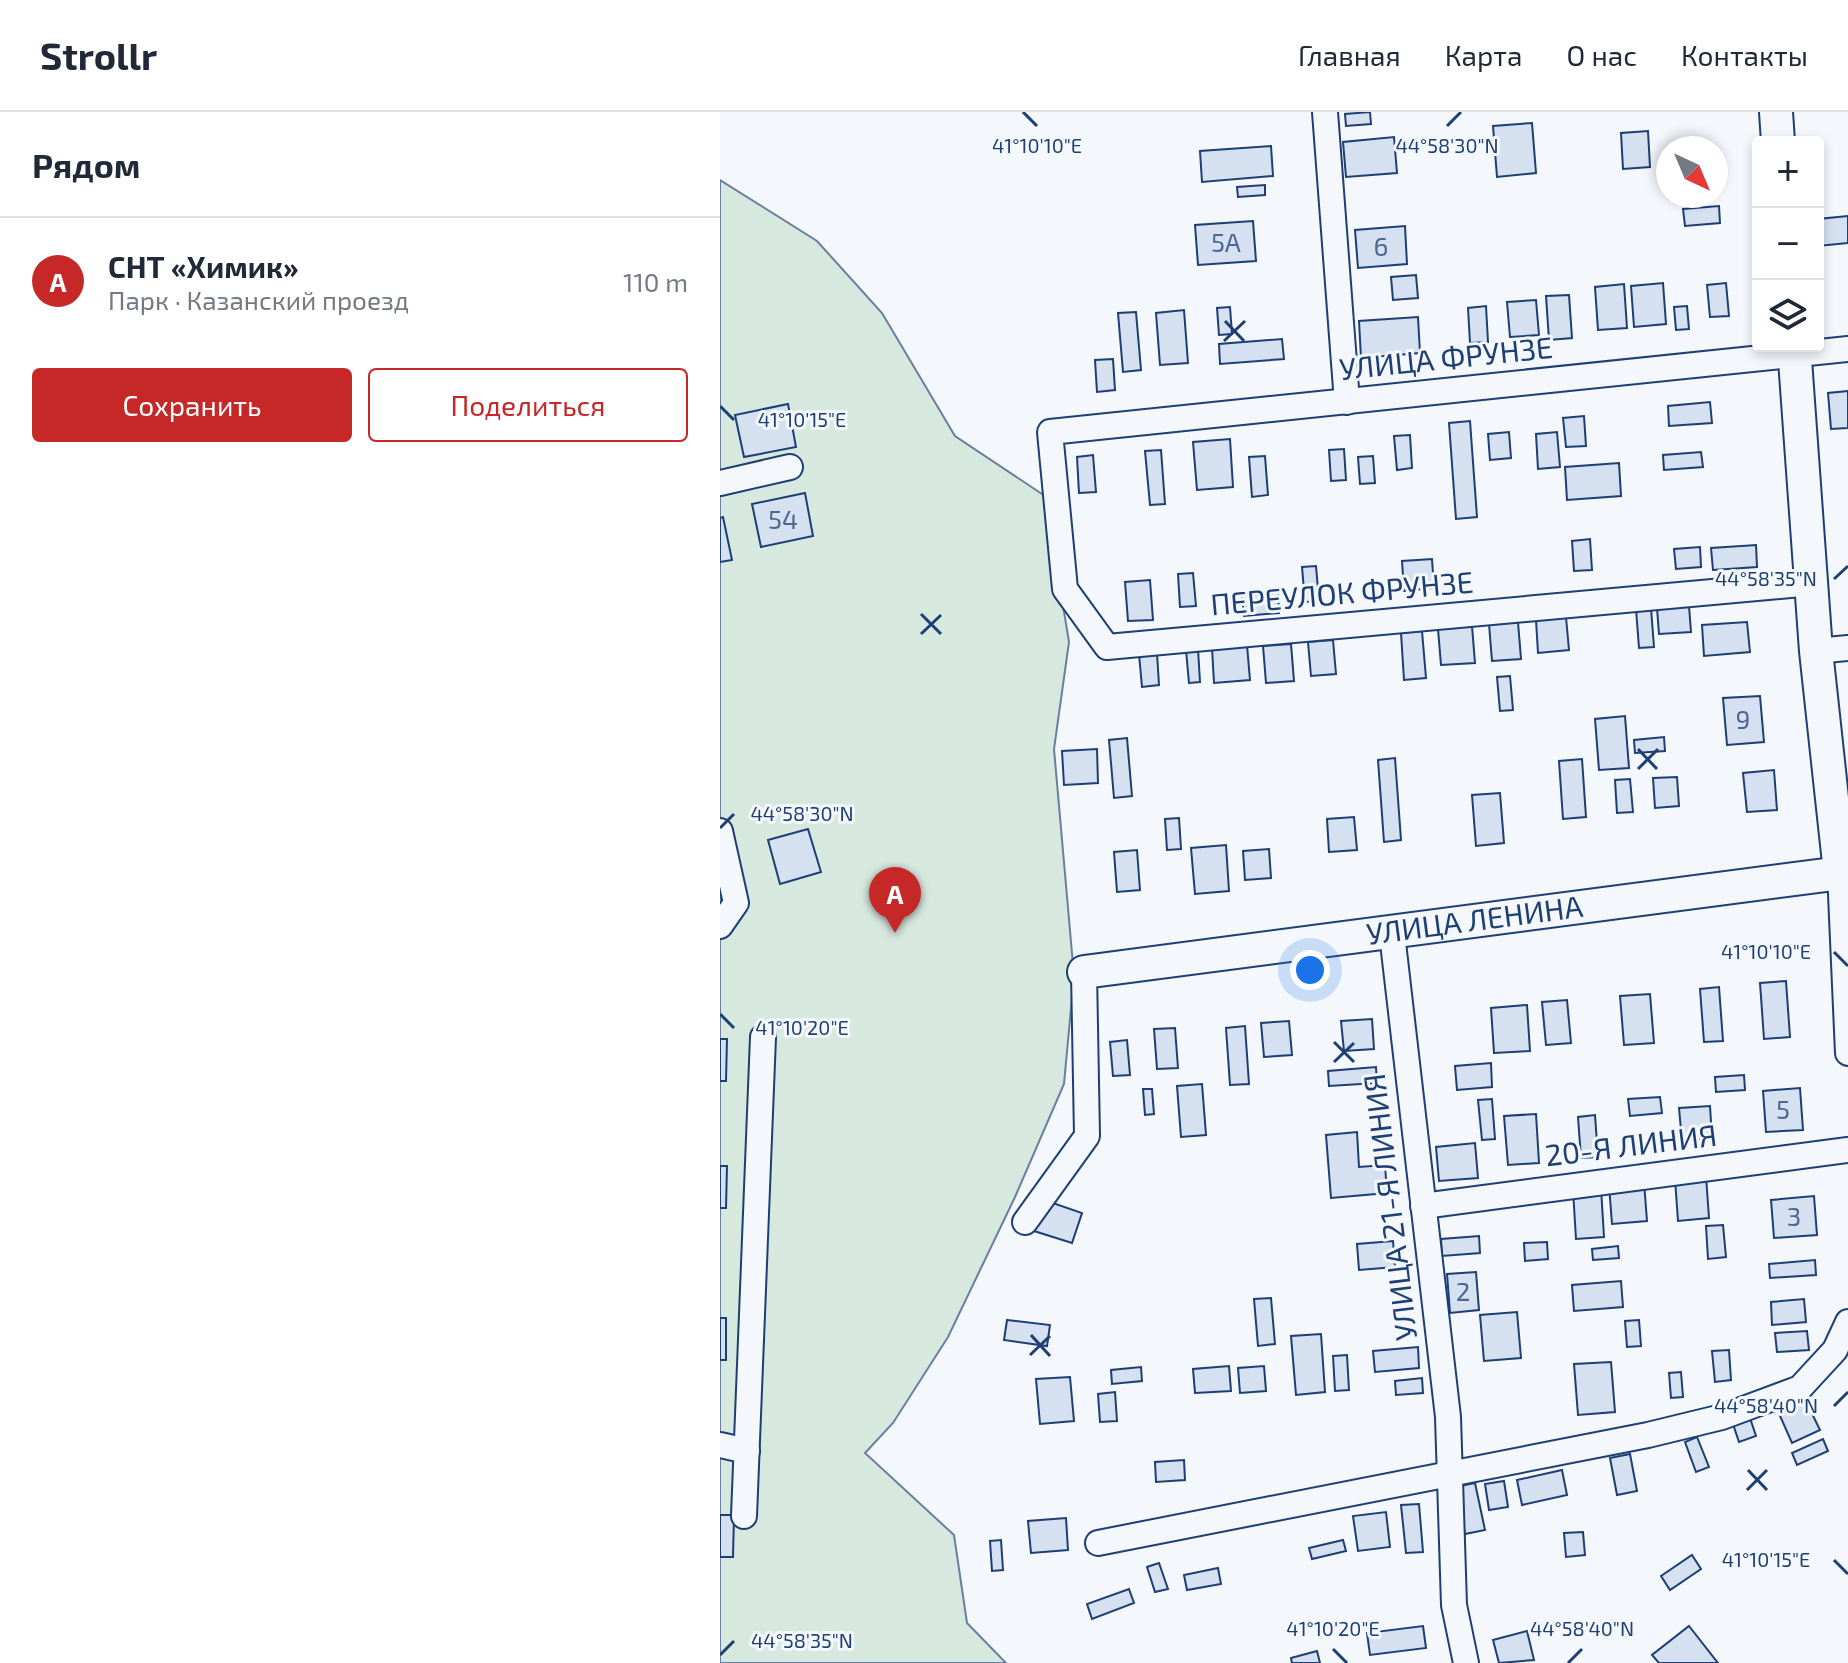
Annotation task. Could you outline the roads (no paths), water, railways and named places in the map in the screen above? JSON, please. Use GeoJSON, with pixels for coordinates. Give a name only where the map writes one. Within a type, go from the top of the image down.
{"type":"FeatureCollection","features":[{"type":"Feature","properties":{"kind":"street"},"geometry":{"type":"LineString","coordinates":[[1325,112],[1347,402]]}},
{"type":"Feature","properties":{"kind":"street"},"geometry":{"type":"LineString","coordinates":[[1776,112],[1778,136]]}},
{"type":"Feature","properties":{"kind":"street","name":"УЛИЦА ФРУНЗЕ"},"geometry":{"type":"LineString","coordinates":[[1824,349],[1848,349]]}},
{"type":"Feature","properties":{"kind":"street","name":"УЛИЦА ФРУНЗЕ"},"geometry":{"type":"LineString","coordinates":[[1050,432],[1347,402],[1777,352]]}},
{"type":"Feature","properties":{"kind":"street"},"geometry":{"type":"LineString","coordinates":[[1794,352],[1816,651],[1844,872],[1848,1053]]}},
{"type":"Feature","properties":{"kind":"street","name":"ПЕРЕУЛОК ФРУНЗЕ"},"geometry":{"type":"LineString","coordinates":[[1050,432],[1065,589],[1107,647],[1812,583]]}},
{"type":"Feature","properties":{"kind":"street"},"geometry":{"type":"LineString","coordinates":[[720,483],[790,467]]}},
{"type":"Feature","properties":{"kind":"street"},"geometry":{"type":"LineString","coordinates":[[1816,651],[1848,648]]}},
{"type":"Feature","properties":{"kind":"street"},"geometry":{"type":"LineString","coordinates":[[720,831],[736,903],[720,926]]}},
{"type":"Feature","properties":{"kind":"street","name":"УЛИЦА ЛЕНИНА"},"geometry":{"type":"LineString","coordinates":[[1025,1222],[1087,1136],[1084,972],[1392,934],[1844,872]]}},
{"type":"Feature","properties":{"kind":"street","name":"УЛИЦА 21-Я ЛИНИЯ"},"geometry":{"type":"LineString","coordinates":[[1392,934],[1448,1417],[1454,1605],[1466,1663]]}},
{"type":"Feature","properties":{"kind":"street"},"geometry":{"type":"LineString","coordinates":[[744,1516],[763,1037]]}},
{"type":"Feature","properties":{"kind":"street","name":"20-Я ЛИНИЯ"},"geometry":{"type":"LineString","coordinates":[[1423,1206],[1848,1150]]}},
{"type":"Feature","properties":{"kind":"street"},"geometry":{"type":"LineString","coordinates":[[1098,1543],[1663,1432],[1722,1417],[1800,1388],[1835,1350],[1848,1322]]}},
{"type":"Feature","properties":{"kind":"street"},"geometry":{"type":"LineString","coordinates":[[720,1445],[747,1451]]}},
{"type":"Feature","properties":{"kind":"place","name":"СНТ «Химик»"},"geometry":{"type":"Point","coordinates":[895,933]}}]}
